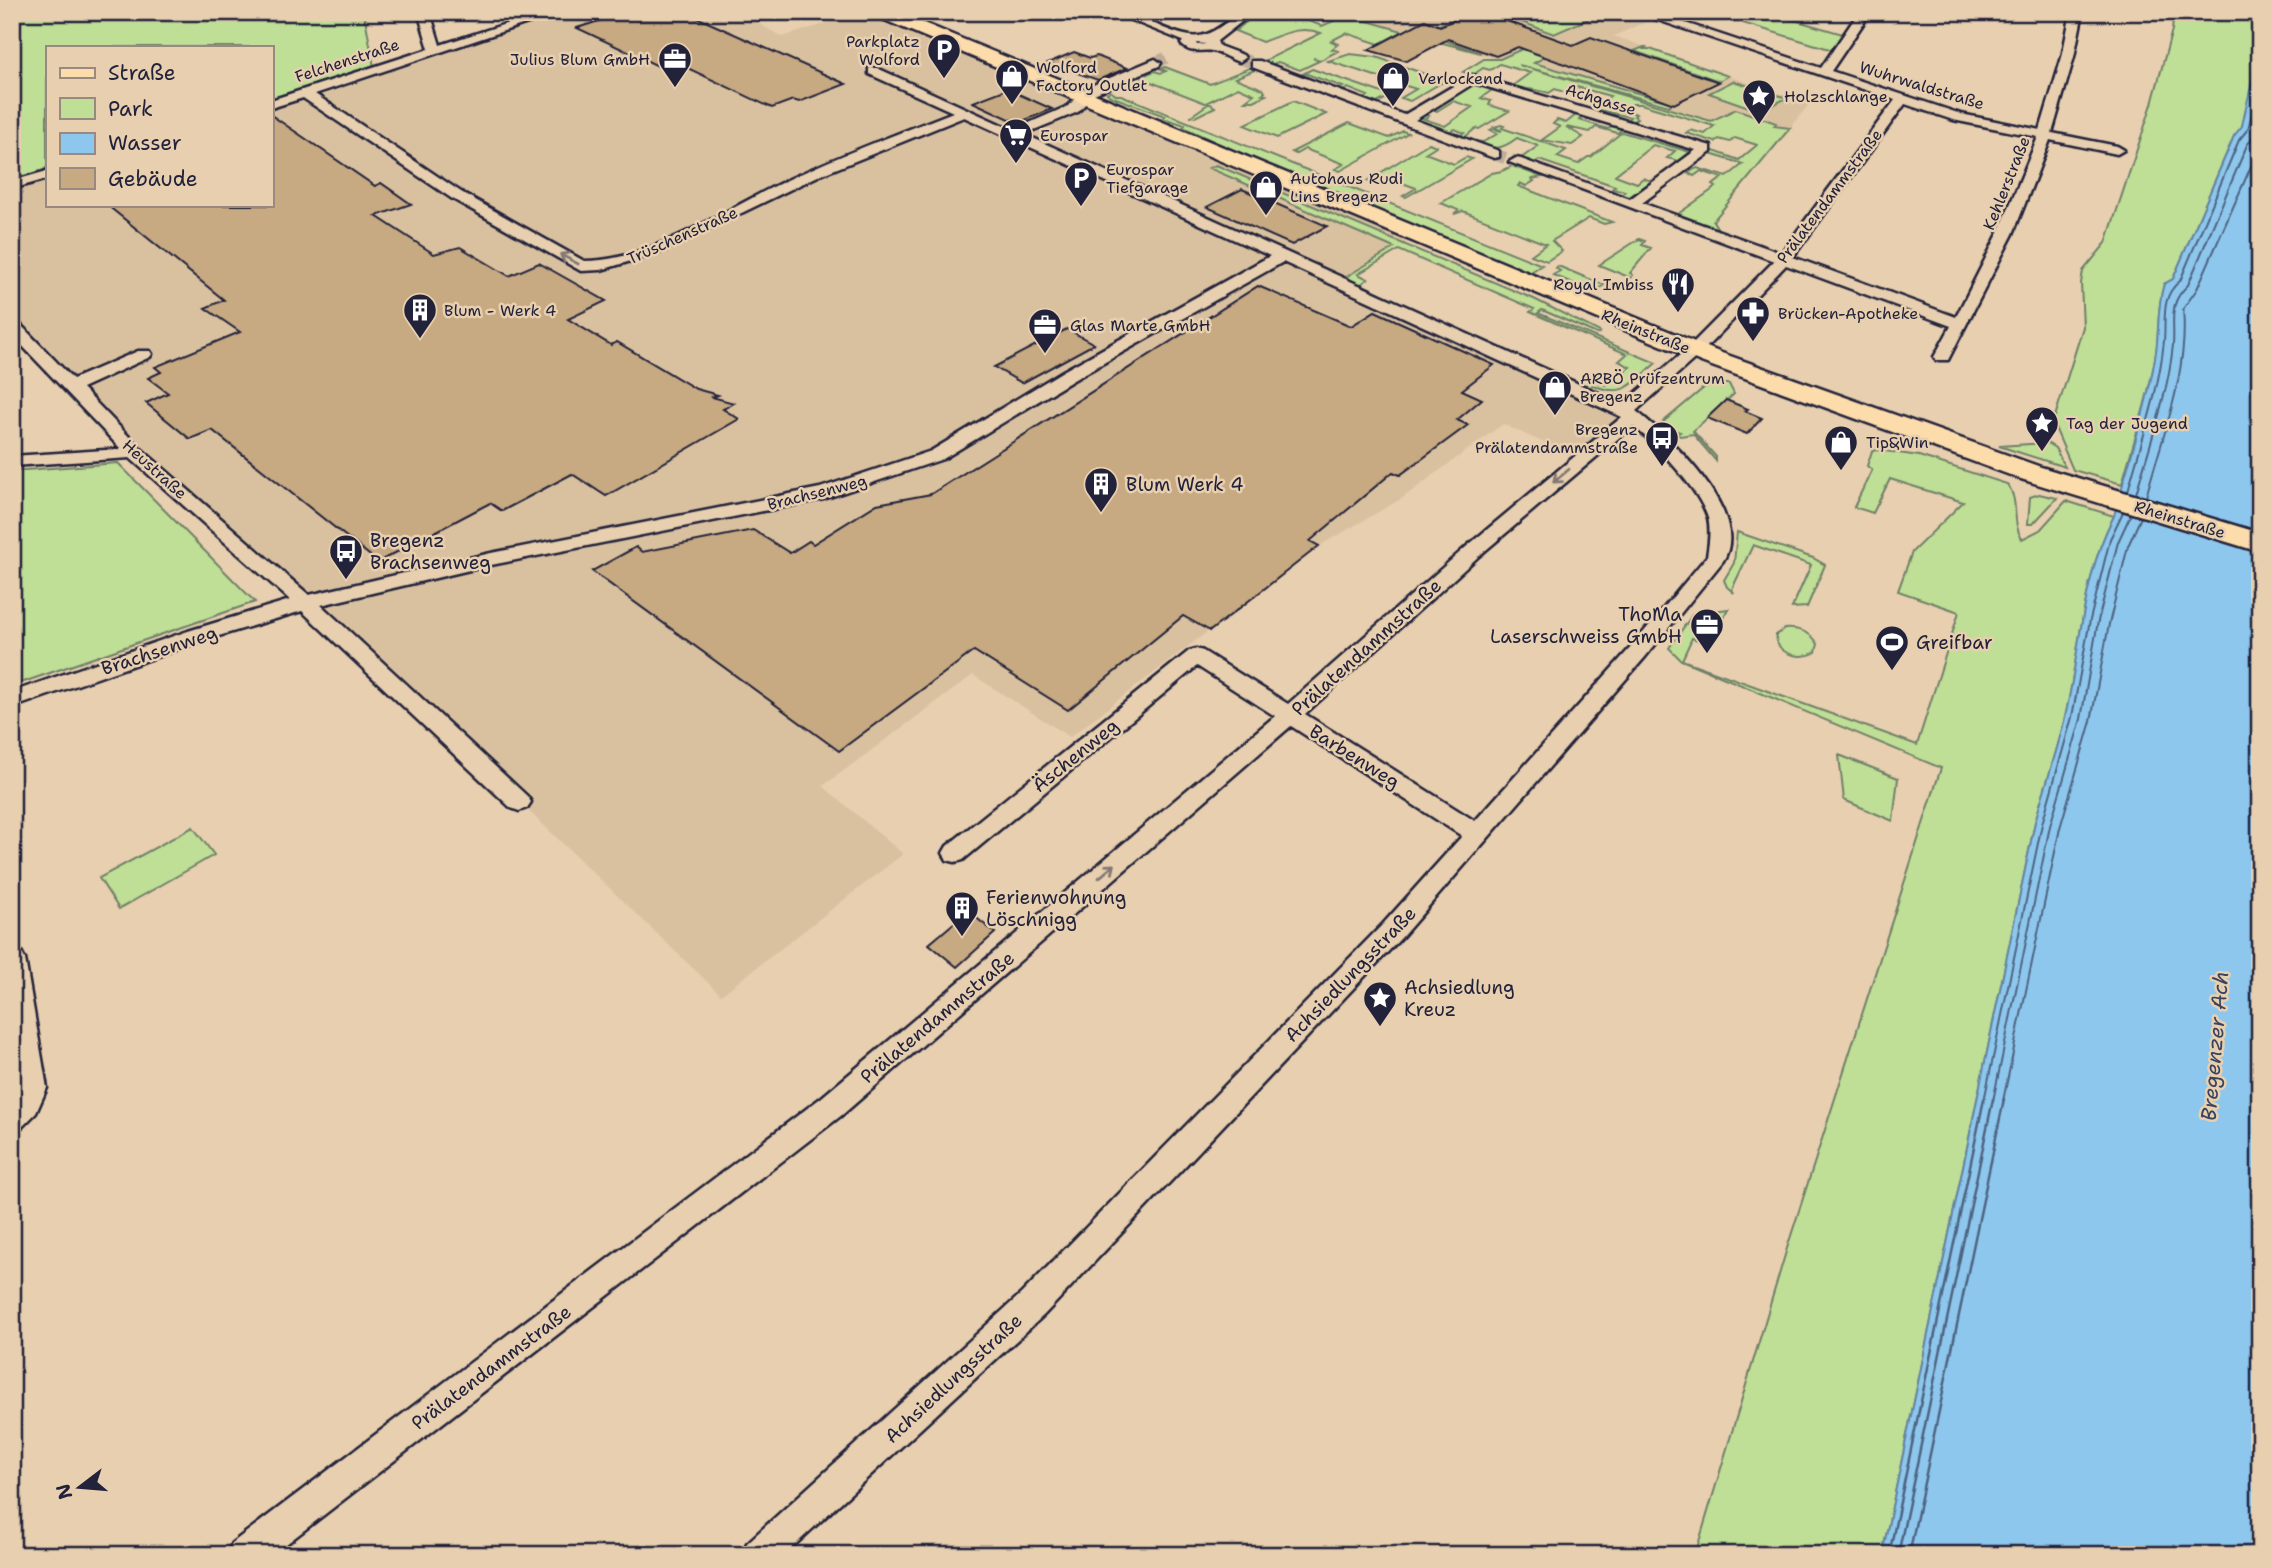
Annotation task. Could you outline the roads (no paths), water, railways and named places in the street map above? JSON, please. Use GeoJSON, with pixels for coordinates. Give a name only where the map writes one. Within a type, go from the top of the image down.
{"type":"FeatureCollection","features":[{"type":"Feature","properties":{"kind":"main road","name":"Rheinstraße"},"geometry":{"type":"LineString","coordinates":[[881,12],[1084,99],[1694,351],[2054,481],[2260,543]]}},
{"type":"Feature","properties":{"kind":"street"},"geometry":{"type":"LineString","coordinates":[[424,12],[435,49]]}},
{"type":"Feature","properties":{"kind":"street","name":"Felchenstraße"},"geometry":{"type":"LineString","coordinates":[[273,103],[553,12]]}},
{"type":"Feature","properties":{"kind":"street"},"geometry":{"type":"LineString","coordinates":[[1117,12],[1188,47],[1211,43],[1248,12]]}},
{"type":"Feature","properties":{"kind":"street","name":"Wuhrwaldstraße"},"geometry":{"type":"LineString","coordinates":[[1640,12],[1958,117],[2117,150]]}},
{"type":"Feature","properties":{"kind":"street"},"geometry":{"type":"LineString","coordinates":[[1824,73],[1865,12]]}},
{"type":"Feature","properties":{"kind":"street","name":"Kehlerstraße"},"geometry":{"type":"LineString","coordinates":[[1942,357],[2016,213],[2044,134],[2077,12]]}},
{"type":"Feature","properties":{"kind":"street"},"geometry":{"type":"LineString","coordinates":[[1211,43],[1239,58]]}},
{"type":"Feature","properties":{"kind":"street"},"geometry":{"type":"LineString","coordinates":[[1014,134],[1073,109],[1090,91],[1154,63]]}},
{"type":"Feature","properties":{"kind":"street"},"geometry":{"type":"LineString","coordinates":[[1256,64],[1494,154]]}},
{"type":"Feature","properties":{"kind":"street"},"geometry":{"type":"LineString","coordinates":[[873,71],[1629,414],[1694,351]]}},
{"type":"Feature","properties":{"kind":"street","name":"Achgasse"},"geometry":{"type":"LineString","coordinates":[[1405,120],[1472,79],[1706,149],[1632,204]]}},
{"type":"Feature","properties":{"kind":"street","name":"Trüschenstraße"},"geometry":{"type":"LineString","coordinates":[[305,93],[493,218],[581,266],[605,267],[633,258],[793,182],[965,112]]}},
{"type":"Feature","properties":{"kind":"street","name":"Prälatendammstraße"},"geometry":{"type":"LineString","coordinates":[[1694,351],[1784,259],[1902,99]]}},
{"type":"Feature","properties":{"kind":"street"},"geometry":{"type":"LineString","coordinates":[[1516,162],[1959,323]]}},
{"type":"Feature","properties":{"kind":"street"},"geometry":{"type":"LineString","coordinates":[[12,185],[46,174]]}},
{"type":"Feature","properties":{"kind":"street","name":"Brachsenweg"},"geometry":{"type":"LineString","coordinates":[[12,700],[143,654],[306,603],[421,575],[824,493],[895,471],[937,455],[1069,375],[1282,256]]}},
{"type":"Feature","properties":{"kind":"street","name":"Heustraße"},"geometry":{"type":"LineString","coordinates":[[12,325],[134,452],[306,603]]}},
{"type":"Feature","properties":{"kind":"street"},"geometry":{"type":"LineString","coordinates":[[71,386],[144,354]]}},
{"type":"Feature","properties":{"kind":"street","name":"Prälatendammstraße"},"geometry":{"type":"LineString","coordinates":[[244,1555],[832,1107],[1290,715],[1629,414]]}},
{"type":"Feature","properties":{"kind":"street","name":"Achsiedlungsstraße"},"geometry":{"type":"LineString","coordinates":[[759,1555],[1033,1304],[1392,931],[1639,651],[1716,557],[1719,534],[1710,501],[1654,435],[1629,414]]}},
{"type":"Feature","properties":{"kind":"street"},"geometry":{"type":"LineString","coordinates":[[12,461],[112,456],[134,452]]}},
{"type":"Feature","properties":{"kind":"street"},"geometry":{"type":"LineString","coordinates":[[306,603],[519,802]]}},
{"type":"Feature","properties":{"kind":"street","name":"Barbenweg"},"geometry":{"type":"LineString","coordinates":[[1196,656],[1479,835]]}},
{"type":"Feature","properties":{"kind":"street","name":"Äschenweg"},"geometry":{"type":"LineString","coordinates":[[955,853],[1196,656]]}},
{"type":"Feature","properties":{"kind":"street"},"geometry":{"type":"LineString","coordinates":[[12,959],[33,1088],[26,1104],[12,1118]]}},
{"type":"Feature","properties":{"kind":"water","name":"Bregenzer Ach"},"geometry":{"type":"Polygon","coordinates":[[[2260,45],[2260,1555],[1882,1555],[2035,822],[2066,713],[2095,562],[2114,516],[2147,398],[2164,284],[2173,279],[2234,136],[2242,126],[2260,45]]]}},
{"type":"Feature","properties":{"kind":"tunnel"},"geometry":{"type":"LineString","coordinates":[[1155,63],[1170,56]]}},
{"type":"Feature","properties":{"kind":"tunnel"},"geometry":{"type":"LineString","coordinates":[[1239,58],[1256,64]]}},
{"type":"Feature","properties":{"kind":"tunnel"},"geometry":{"type":"LineString","coordinates":[[1494,154],[1516,162]]}},
{"type":"Feature","properties":{"kind":"place","name":"Parkplatz Wolford"},"geometry":{"type":"Point","coordinates":[944,80]}},
{"type":"Feature","properties":{"kind":"place","name":"Julius Blum GmbH"},"geometry":{"type":"Point","coordinates":[675,89]}},
{"type":"Feature","properties":{"kind":"place","name":"Wolford Factory Outlet"},"geometry":{"type":"Point","coordinates":[1012,106]}},
{"type":"Feature","properties":{"kind":"place","name":"Verlockend"},"geometry":{"type":"Point","coordinates":[1393,108]}},
{"type":"Feature","properties":{"kind":"place","name":"Holzschlange"},"geometry":{"type":"Point","coordinates":[1759,126]}},
{"type":"Feature","properties":{"kind":"place","name":"Eurospar"},"geometry":{"type":"Point","coordinates":[1016,165]}},
{"type":"Feature","properties":{"kind":"place","name":"Eurospar Tiefgarage"},"geometry":{"type":"Point","coordinates":[1081,208]}},
{"type":"Feature","properties":{"kind":"place","name":"Autohaus Rudi Lins Bregenz"},"geometry":{"type":"Point","coordinates":[1266,217]}},
{"type":"Feature","properties":{"kind":"place","name":"Royal Imbiss"},"geometry":{"type":"Point","coordinates":[1678,314]}},
{"type":"Feature","properties":{"kind":"place","name":"Blum - Werk 4"},"geometry":{"type":"Point","coordinates":[420,340]}},
{"type":"Feature","properties":{"kind":"place","name":"Brücken-Apotheke"},"geometry":{"type":"Point","coordinates":[1753,343]}},
{"type":"Feature","properties":{"kind":"place","name":"Glas Marte GmbH"},"geometry":{"type":"Point","coordinates":[1045,355]}},
{"type":"Feature","properties":{"kind":"place","name":"ARBÖ Prüfzentrum Bregenz"},"geometry":{"type":"Point","coordinates":[1555,417]}},
{"type":"Feature","properties":{"kind":"place","name":"Tag der Jugend"},"geometry":{"type":"Point","coordinates":[2042,453]}},
{"type":"Feature","properties":{"kind":"place","name":"Bregenz Prälatendammstraße"},"geometry":{"type":"Point","coordinates":[1662,468]}},
{"type":"Feature","properties":{"kind":"place","name":"Tip&Win"},"geometry":{"type":"Point","coordinates":[1841,472]}},
{"type":"Feature","properties":{"kind":"place","name":"Blum Werk 4"},"geometry":{"type":"Point","coordinates":[1101,514]}},
{"type":"Feature","properties":{"kind":"place","name":"Bregenz Brachsenweg"},"geometry":{"type":"Point","coordinates":[346,581]}},
{"type":"Feature","properties":{"kind":"place","name":"ThoMa Laserschweiss GmbH"},"geometry":{"type":"Point","coordinates":[1707,655]}},
{"type":"Feature","properties":{"kind":"place","name":"Greifbar"},"geometry":{"type":"Point","coordinates":[1892,672]}},
{"type":"Feature","properties":{"kind":"place","name":"Ferienwohnung Löschnigg"},"geometry":{"type":"Point","coordinates":[962,938]}},
{"type":"Feature","properties":{"kind":"place","name":"Achsiedlung Kreuz"},"geometry":{"type":"Point","coordinates":[1380,1028]}}]}
